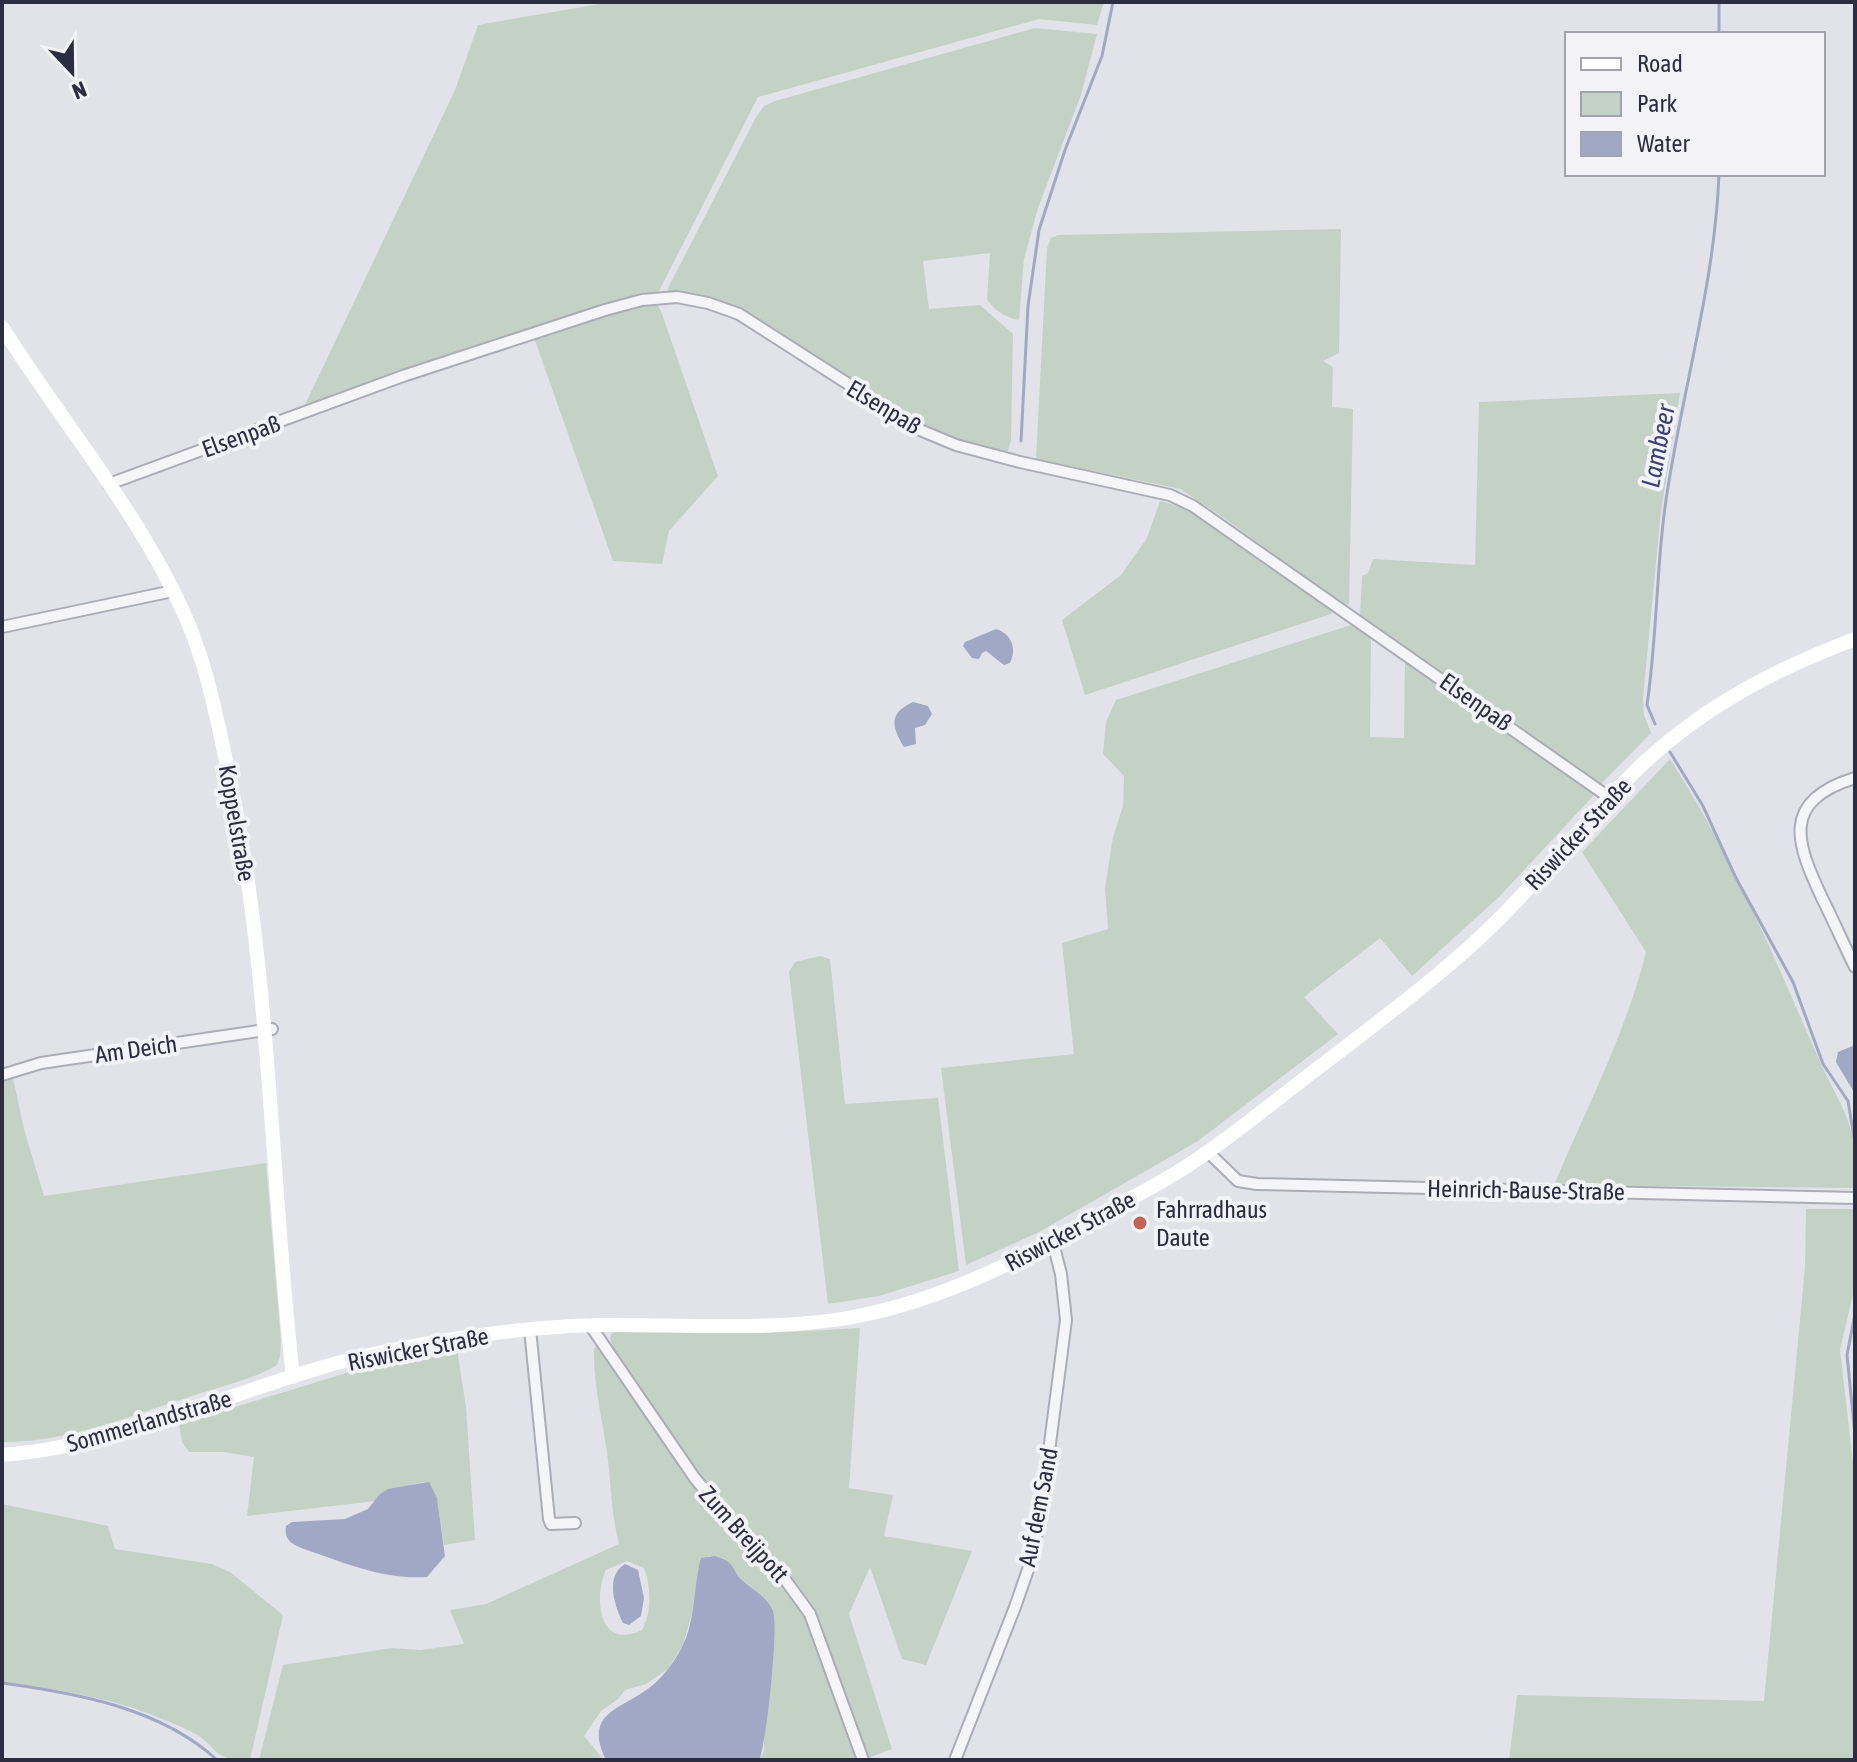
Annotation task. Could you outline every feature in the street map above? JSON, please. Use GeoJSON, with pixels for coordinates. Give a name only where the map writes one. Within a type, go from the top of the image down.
{"type":"FeatureCollection","features":[{"type":"Feature","properties":{"kind":"street","name":"Elsenpaß"},"geometry":{"type":"LineString","coordinates":[[109,484],[403,376],[605,310],[662,298],[677,297],[708,303],[739,314],[920,430],[956,445],[1170,495],[1193,506],[1610,798]]}},
{"type":"Feature","properties":{"kind":"street","name":"Koppelstraße"},"geometry":{"type":"LineString","coordinates":[[2,327],[138,528],[173,591],[206,678],[247,868],[268,1030],[293,1377]]}},
{"type":"Feature","properties":{"kind":"street"},"geometry":{"type":"LineString","coordinates":[[2,627],[173,591]]}},
{"type":"Feature","properties":{"kind":"street","name":"Riswicker Straße"},"geometry":{"type":"LineString","coordinates":[[293,1377],[379,1353],[465,1336],[590,1325],[789,1324],[857,1316],[937,1293],[1007,1265],[1154,1187],[1208,1152],[1418,992],[1503,916],[1649,759],[1712,709],[1794,663],[1855,639]]}},
{"type":"Feature","properties":{"kind":"street"},"geometry":{"type":"LineString","coordinates":[[1855,778],[1832,785],[1813,798],[1799,831],[1800,846],[1808,868],[1855,967]]}},
{"type":"Feature","properties":{"kind":"street","name":"Am Deich"},"geometry":{"type":"LineString","coordinates":[[2,1075],[41,1063],[268,1030]]}},
{"type":"Feature","properties":{"kind":"street","name":"Heinrich-Bause-Straße"},"geometry":{"type":"LineString","coordinates":[[1208,1152],[1238,1181],[1257,1184],[1855,1198]]}},
{"type":"Feature","properties":{"kind":"street","name":"Auf dem Sand"},"geometry":{"type":"LineString","coordinates":[[955,1760],[1015,1607],[1031,1561],[1041,1513],[1066,1320],[1061,1274],[1053,1243]]}},
{"type":"Feature","properties":{"kind":"street","name":"Zum Breijpott"},"geometry":{"type":"LineString","coordinates":[[590,1325],[694,1477],[738,1531],[781,1574],[810,1614],[863,1760]]}},
{"type":"Feature","properties":{"kind":"street"},"geometry":{"type":"LineString","coordinates":[[530,1329],[549,1519],[551,1524],[556,1525],[575,1523]]}},
{"type":"Feature","properties":{"kind":"street","name":"Sommerlandstraße"},"geometry":{"type":"LineString","coordinates":[[2,1455],[110,1436],[293,1377]]}},
{"type":"Feature","properties":{"kind":"green space"},"geometry":{"type":"Polygon","coordinates":[[[611,2],[1104,2],[1097,25],[1039,19],[758,97],[658,293],[523,330],[303,409],[455,90],[478,25],[611,2]]]}},
{"type":"Feature","properties":{"kind":"green space"},"geometry":{"type":"Polygon","coordinates":[[[1035,28],[1097,34],[1081,95],[1038,208],[1024,259],[1019,320],[1001,313],[987,299],[990,253],[923,261],[929,309],[980,305],[1013,334],[1011,440],[1008,451],[963,443],[922,427],[749,314],[706,297],[669,292],[668,288],[764,106],[1035,28]]]}},
{"type":"Feature","properties":{"kind":"green space"},"geometry":{"type":"Polygon","coordinates":[[[1341,229],[1339,353],[1323,361],[1333,367],[1332,407],[1353,409],[1349,605],[1340,602],[1180,489],[1036,459],[1047,248],[1051,238],[1058,235],[1341,229]]]}},
{"type":"Feature","properties":{"kind":"green space"},"geometry":{"type":"Polygon","coordinates":[[[646,303],[658,306],[661,311],[718,476],[669,531],[662,564],[613,561],[533,335],[646,303]]]}},
{"type":"Feature","properties":{"kind":"green space"},"geometry":{"type":"Polygon","coordinates":[[[1680,393],[1661,511],[1643,698],[1644,715],[1651,733],[1600,785],[1360,616],[1362,576],[1368,573],[1373,559],[1475,565],[1479,402],[1680,393]]]}},
{"type":"Feature","properties":{"kind":"green space"},"geometry":{"type":"Polygon","coordinates":[[[1160,501],[1184,508],[1211,524],[1333,611],[1085,695],[1062,620],[1121,575],[1147,538],[1160,501]]]}},
{"type":"Feature","properties":{"kind":"green space"},"geometry":{"type":"Polygon","coordinates":[[[1351,625],[1371,638],[1370,737],[1404,738],[1405,658],[1594,795],[1500,896],[1412,976],[1380,938],[1304,997],[1338,1034],[1198,1141],[1039,1232],[966,1265],[941,1068],[1074,1054],[1062,943],[1108,929],[1105,888],[1113,837],[1123,806],[1124,776],[1103,754],[1106,722],[1116,700],[1351,625]]]}},
{"type":"Feature","properties":{"kind":"green space"},"geometry":{"type":"Polygon","coordinates":[[[1670,759],[1731,867],[1845,1113],[1854,1146],[1855,1188],[1554,1185],[1617,1041],[1646,952],[1582,852],[1670,759]]]}},
{"type":"Feature","properties":{"kind":"green space"},"geometry":{"type":"Polygon","coordinates":[[[820,956],[830,959],[845,1104],[938,1098],[959,1271],[879,1296],[828,1304],[789,972],[795,962],[820,956]]]}},
{"type":"Feature","properties":{"kind":"green space"},"geometry":{"type":"Polygon","coordinates":[[[12,1073],[24,1129],[44,1196],[266,1163],[281,1341],[277,1365],[245,1380],[97,1427],[50,1438],[2,1442],[2,1078],[12,1073]]]}},
{"type":"Feature","properties":{"kind":"green space"},"geometry":{"type":"Polygon","coordinates":[[[1806,1209],[1855,1209],[1854,1290],[1840,1350],[1855,1480],[1855,1760],[1509,1760],[1517,1695],[1764,1701],[1805,1267],[1806,1209]]]}},
{"type":"Feature","properties":{"kind":"green space"},"geometry":{"type":"Polygon","coordinates":[[[860,1328],[849,1488],[893,1495],[884,1536],[972,1551],[926,1665],[902,1659],[870,1567],[849,1614],[892,1749],[865,1759],[816,1618],[801,1592],[699,1478],[614,1351],[610,1338],[612,1333],[618,1331],[768,1333],[860,1328]]]}},
{"type":"Feature","properties":{"kind":"green space"},"geometry":{"type":"Polygon","coordinates":[[[597,1347],[718,1515],[798,1604],[809,1625],[856,1760],[759,1760],[764,1751],[773,1664],[760,1595],[738,1576],[725,1559],[709,1556],[699,1567],[683,1645],[668,1669],[646,1684],[625,1690],[601,1711],[584,1736],[604,1760],[259,1760],[283,1665],[391,1648],[421,1650],[464,1644],[450,1610],[486,1604],[619,1544],[596,1387],[594,1348],[597,1347]],[[627,1561],[606,1570],[600,1607],[608,1628],[616,1633],[628,1635],[642,1630],[648,1615],[649,1599],[644,1568],[627,1561]]]}},
{"type":"Feature","properties":{"kind":"green space"},"geometry":{"type":"Polygon","coordinates":[[[457,1349],[466,1407],[475,1540],[444,1545],[437,1498],[424,1482],[380,1494],[375,1501],[247,1516],[254,1457],[223,1452],[189,1452],[182,1442],[179,1424],[376,1364],[457,1349]]]}},
{"type":"Feature","properties":{"kind":"green space"},"geometry":{"type":"Polygon","coordinates":[[[2,1504],[108,1526],[115,1549],[212,1564],[230,1572],[283,1615],[250,1760],[227,1758],[192,1732],[130,1707],[75,1693],[2,1682],[2,1504]]]}},
{"type":"Feature","properties":{"kind":"water"},"geometry":{"type":"Polygon","coordinates":[[[996,629],[1006,634],[1012,643],[1010,663],[1004,665],[986,651],[979,659],[972,658],[963,646],[965,642],[996,629]]]}},
{"type":"Feature","properties":{"kind":"water"},"geometry":{"type":"Polygon","coordinates":[[[913,702],[928,706],[932,714],[925,725],[915,728],[916,744],[904,747],[895,726],[896,716],[913,702]]]}},
{"type":"Feature","properties":{"kind":"water"},"geometry":{"type":"Polygon","coordinates":[[[1855,1045],[1855,1094],[1836,1062],[1838,1052],[1855,1045]]]}},
{"type":"Feature","properties":{"kind":"water"},"geometry":{"type":"Polygon","coordinates":[[[429,1482],[437,1498],[445,1556],[427,1577],[394,1576],[363,1569],[301,1548],[287,1537],[286,1526],[292,1522],[345,1519],[368,1509],[388,1489],[429,1482]]]}},
{"type":"Feature","properties":{"kind":"water"},"geometry":{"type":"Polygon","coordinates":[[[715,1556],[729,1563],[773,1611],[771,1687],[759,1760],[606,1760],[599,1731],[603,1721],[654,1684],[672,1663],[686,1639],[701,1558],[715,1556]]]}},
{"type":"Feature","properties":{"kind":"water"},"geometry":{"type":"Polygon","coordinates":[[[625,1564],[638,1570],[644,1598],[641,1616],[629,1625],[623,1623],[613,1591],[615,1576],[625,1564]]]}},
{"type":"Feature","properties":{"kind":"waterway"},"geometry":{"type":"LineString","coordinates":[[1021,441],[1028,306],[1039,230],[1065,150],[1102,56],[1113,2]]}},
{"type":"Feature","properties":{"kind":"waterway","name":"Lambeer"},"geometry":{"type":"LineString","coordinates":[[1719,2],[1719,32]]}},
{"type":"Feature","properties":{"kind":"waterway","name":"Lambeer"},"geometry":{"type":"LineString","coordinates":[[1655,724],[1647,705],[1665,509],[1706,290],[1719,176]]}},
{"type":"Feature","properties":{"kind":"waterway","name":"Lambeer"},"geometry":{"type":"LineString","coordinates":[[1670,752],[1703,806],[1736,878],[1793,982],[1823,1064],[1848,1101],[1855,1143]]}},
{"type":"Feature","properties":{"kind":"waterway","name":"Lambeer"},"geometry":{"type":"LineString","coordinates":[[1855,1314],[1847,1355],[1855,1435]]}},
{"type":"Feature","properties":{"kind":"waterway"},"geometry":{"type":"LineString","coordinates":[[2,1683],[88,1698],[144,1715],[195,1742],[217,1760]]}},
{"type":"Feature","properties":{"kind":"place","name":"Fahrradhaus Daute"},"geometry":{"type":"Point","coordinates":[1140,1223]}}]}
